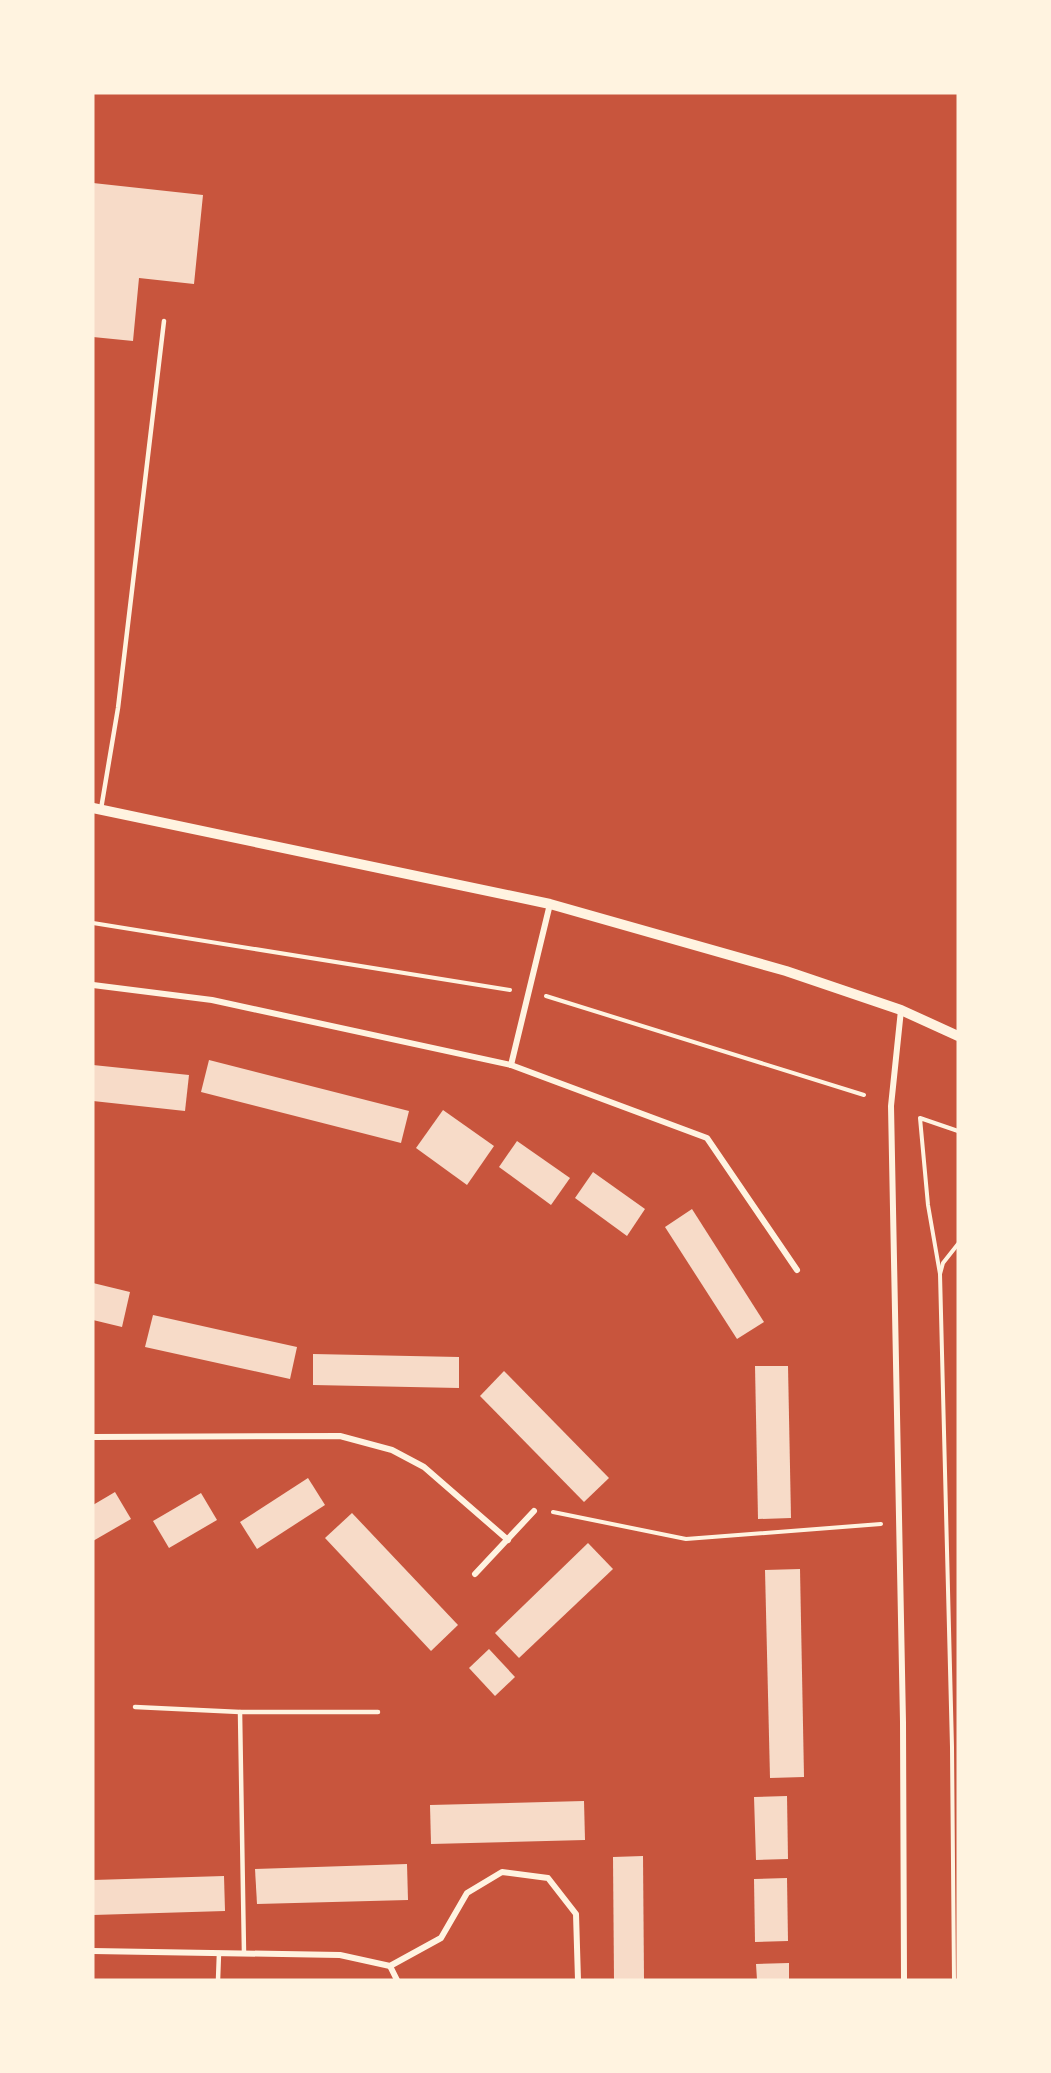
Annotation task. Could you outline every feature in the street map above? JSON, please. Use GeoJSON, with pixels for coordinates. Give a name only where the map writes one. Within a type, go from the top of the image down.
{"type":"FeatureCollection","features":[{"type":"Feature","properties":{"kind":"street"},"geometry":{"type":"LineString","coordinates":[[97,809],[550,904],[786,971],[901,1010],[958,1036]]}},
{"type":"Feature","properties":{"kind":"street"},"geometry":{"type":"LineString","coordinates":[[511,1065],[550,904]]}},
{"type":"Feature","properties":{"kind":"street"},"geometry":{"type":"LineString","coordinates":[[93,985],[212,1000],[511,1065],[707,1138],[797,1269]]}},
{"type":"Feature","properties":{"kind":"street"},"geometry":{"type":"LineString","coordinates":[[901,1010],[891,1106],[904,1980]]}},
{"type":"Feature","properties":{"kind":"street"},"geometry":{"type":"LineString","coordinates":[[93,1437],[340,1436],[392,1450],[424,1467],[508,1540]]}},
{"type":"Feature","properties":{"kind":"street"},"geometry":{"type":"LineString","coordinates":[[476,1575],[534,1511]]}},
{"type":"Feature","properties":{"kind":"street"},"geometry":{"type":"LineString","coordinates":[[93,1951],[340,1955],[390,1966],[441,1938],[467,1893],[502,1872],[548,1878],[576,1914],[578,1980]]}},
{"type":"Feature","properties":{"kind":"street"},"geometry":{"type":"LineString","coordinates":[[390,1966],[397,1980]]}},
{"type":"Feature","properties":{"kind":"lane"},"geometry":{"type":"LineString","coordinates":[[97,809],[118,708],[164,321]]}},
{"type":"Feature","properties":{"kind":"lane"},"geometry":{"type":"LineString","coordinates":[[135,1707],[240,1712],[378,1712]]}},
{"type":"Feature","properties":{"kind":"lane"},"geometry":{"type":"LineString","coordinates":[[240,1712],[244,1953]]}},
{"type":"Feature","properties":{"kind":"lane"},"geometry":{"type":"LineString","coordinates":[[219,1953],[219,1980]]}},
{"type":"Feature","properties":{"kind":"path"},"geometry":{"type":"LineString","coordinates":[[93,923],[519,991]]}},
{"type":"Feature","properties":{"kind":"path"},"geometry":{"type":"LineString","coordinates":[[545,996],[864,1095]]}},
{"type":"Feature","properties":{"kind":"path"},"geometry":{"type":"LineString","coordinates":[[954,1980],[952,1747],[940,1277],[928,1205],[920,1118],[958,1131]]}},
{"type":"Feature","properties":{"kind":"path"},"geometry":{"type":"LineString","coordinates":[[940,1277],[943,1263],[958,1244]]}},
{"type":"Feature","properties":{"kind":"path"},"geometry":{"type":"LineString","coordinates":[[534,1511],[555,1512],[686,1539],[899,1523]]}},
{"type":"Feature","properties":{"kind":"building"},"geometry":{"type":"Polygon","coordinates":[[[93,183],[203,195],[194,284],[139,278],[133,341],[93,337],[93,183]]]}},
{"type":"Feature","properties":{"kind":"building"},"geometry":{"type":"Polygon","coordinates":[[[209,1060],[409,1111],[401,1143],[201,1092],[209,1060]]]}},
{"type":"Feature","properties":{"kind":"building"},"geometry":{"type":"Polygon","coordinates":[[[93,1065],[189,1075],[185,1111],[93,1101],[93,1065]]]}},
{"type":"Feature","properties":{"kind":"building"},"geometry":{"type":"Polygon","coordinates":[[[443,1110],[494,1146],[467,1185],[416,1148],[443,1110]]]}},
{"type":"Feature","properties":{"kind":"building"},"geometry":{"type":"Polygon","coordinates":[[[517,1141],[570,1178],[551,1205],[499,1167],[517,1141]]]}},
{"type":"Feature","properties":{"kind":"building"},"geometry":{"type":"Polygon","coordinates":[[[593,1172],[645,1209],[627,1236],[575,1198],[593,1172]]]}},
{"type":"Feature","properties":{"kind":"building"},"geometry":{"type":"Polygon","coordinates":[[[692,1209],[764,1322],[737,1339],[665,1227],[692,1209]]]}},
{"type":"Feature","properties":{"kind":"building"},"geometry":{"type":"Polygon","coordinates":[[[93,1283],[130,1292],[122,1327],[93,1320],[93,1283]]]}},
{"type":"Feature","properties":{"kind":"building"},"geometry":{"type":"Polygon","coordinates":[[[153,1315],[297,1347],[290,1379],[145,1347],[153,1315]]]}},
{"type":"Feature","properties":{"kind":"building"},"geometry":{"type":"Polygon","coordinates":[[[313,1354],[459,1357],[459,1388],[313,1385],[313,1354]]]}},
{"type":"Feature","properties":{"kind":"building"},"geometry":{"type":"Polygon","coordinates":[[[755,1366],[788,1366],[791,1518],[758,1519],[755,1366]]]}},
{"type":"Feature","properties":{"kind":"building"},"geometry":{"type":"Polygon","coordinates":[[[504,1371],[609,1478],[584,1502],[480,1396],[504,1371]]]}},
{"type":"Feature","properties":{"kind":"building"},"geometry":{"type":"Polygon","coordinates":[[[308,1478],[325,1505],[257,1549],[240,1522],[308,1478]]]}},
{"type":"Feature","properties":{"kind":"building"},"geometry":{"type":"Polygon","coordinates":[[[115,1492],[131,1519],[93,1541],[93,1505],[115,1492]]]}},
{"type":"Feature","properties":{"kind":"building"},"geometry":{"type":"Polygon","coordinates":[[[201,1493],[217,1520],[169,1548],[153,1521],[201,1493]]]}},
{"type":"Feature","properties":{"kind":"building"},"geometry":{"type":"Polygon","coordinates":[[[352,1513],[458,1625],[431,1651],[325,1538],[352,1513]]]}},
{"type":"Feature","properties":{"kind":"building"},"geometry":{"type":"Polygon","coordinates":[[[588,1543],[613,1569],[519,1658],[495,1633],[588,1543]]]}},
{"type":"Feature","properties":{"kind":"building"},"geometry":{"type":"Polygon","coordinates":[[[800,1569],[804,1777],[770,1778],[765,1570],[800,1569]]]}},
{"type":"Feature","properties":{"kind":"building"},"geometry":{"type":"Polygon","coordinates":[[[489,1649],[515,1677],[495,1696],[469,1668],[489,1649]]]}},
{"type":"Feature","properties":{"kind":"building"},"geometry":{"type":"Polygon","coordinates":[[[787,1796],[788,1859],[756,1860],[754,1797],[787,1796]]]}},
{"type":"Feature","properties":{"kind":"building"},"geometry":{"type":"Polygon","coordinates":[[[584,1801],[585,1840],[431,1844],[430,1805],[584,1801]]]}},
{"type":"Feature","properties":{"kind":"building"},"geometry":{"type":"Polygon","coordinates":[[[643,1856],[644,1980],[614,1980],[613,1857],[643,1856]]]}},
{"type":"Feature","properties":{"kind":"building"},"geometry":{"type":"Polygon","coordinates":[[[407,1864],[408,1900],[257,1904],[255,1869],[407,1864]]]}},
{"type":"Feature","properties":{"kind":"building"},"geometry":{"type":"Polygon","coordinates":[[[224,1876],[225,1911],[93,1915],[93,1880],[224,1876]]]}},
{"type":"Feature","properties":{"kind":"building"},"geometry":{"type":"Polygon","coordinates":[[[787,1878],[788,1941],[755,1942],[754,1879],[787,1878]]]}},
{"type":"Feature","properties":{"kind":"building"},"geometry":{"type":"Polygon","coordinates":[[[789,1963],[789,1980],[757,1980],[756,1964],[789,1963]]]}}]}
